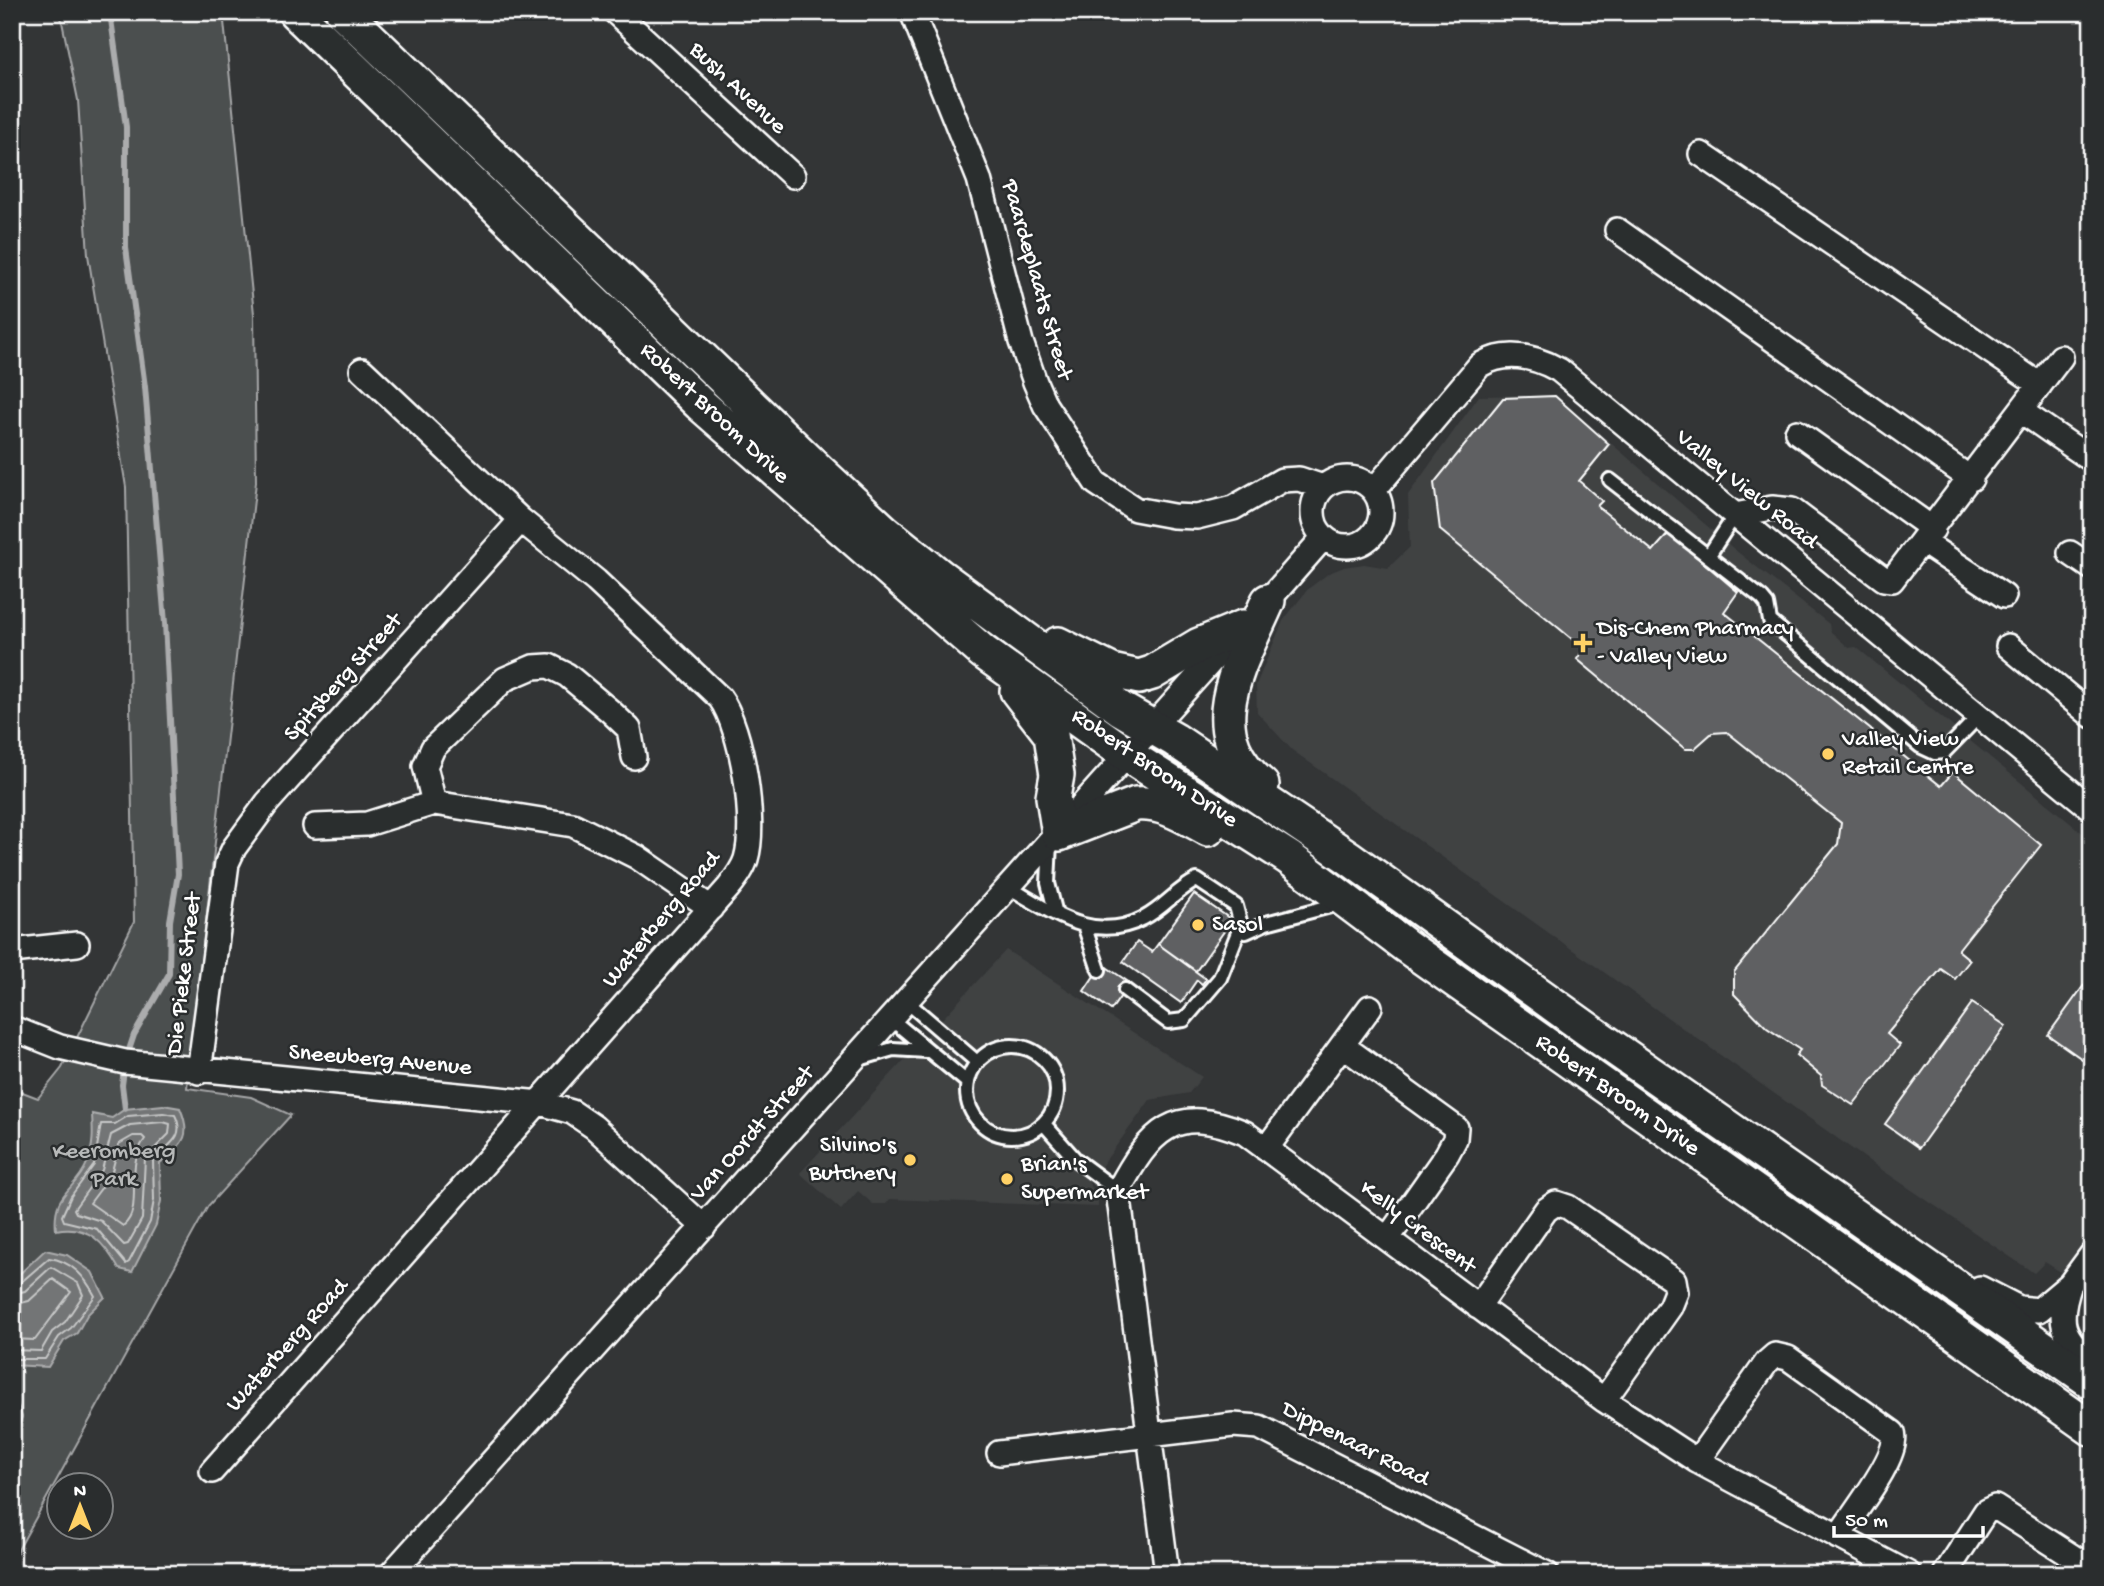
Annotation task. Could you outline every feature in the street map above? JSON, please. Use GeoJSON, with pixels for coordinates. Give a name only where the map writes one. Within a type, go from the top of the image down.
{"type":"FeatureCollection","features":[{"type":"Feature","properties":{"kind":"street","name":"Robert Broom Drive"},"geometry":{"type":"LineString","coordinates":[[295,12],[700,404],[983,652],[1126,754],[1289,858],[1346,902],[2092,1429]]}},
{"type":"Feature","properties":{"kind":"street","name":"Robert Broom Drive"},"geometry":{"type":"LineString","coordinates":[[343,12],[884,531],[1121,709],[1348,857],[1887,1240],[2092,1382]]}},
{"type":"Feature","properties":{"kind":"street","name":"Bush Avenue"},"geometry":{"type":"LineString","coordinates":[[615,12],[793,176]]}},
{"type":"Feature","properties":{"kind":"street","name":"Paardeplaats Street"},"geometry":{"type":"LineString","coordinates":[[912,12],[979,179],[1021,342],[1035,382],[1045,405],[1096,483],[1135,509],[1197,517],[1233,508],[1282,480],[1299,480],[1323,487]]}},
{"type":"Feature","properties":{"kind":"street"},"geometry":{"type":"LineString","coordinates":[[1701,154],[2040,385]]}},
{"type":"Feature","properties":{"kind":"street"},"geometry":{"type":"LineString","coordinates":[[1617,230],[1971,479]]}},
{"type":"Feature","properties":{"kind":"street","name":"Valley View Road"},"geometry":{"type":"LineString","coordinates":[[1374,490],[1480,365],[1490,359],[1510,356],[1542,361],[1559,370],[2091,806]]}},
{"type":"Feature","properties":{"kind":"street"},"geometry":{"type":"LineString","coordinates":[[1734,515],[1780,508],[1792,510],[1887,580],[1898,575],[2061,357]]}},
{"type":"Feature","properties":{"kind":"street","name":"Waterberg Road"},"geometry":{"type":"LineString","coordinates":[[212,1471],[711,908],[737,877],[747,853],[744,765],[739,739],[728,708],[596,581],[521,520],[362,370]]}},
{"type":"Feature","properties":{"kind":"street"},"geometry":{"type":"LineString","coordinates":[[2021,411],[2092,460]]}},
{"type":"Feature","properties":{"kind":"street"},"geometry":{"type":"LineString","coordinates":[[1797,432],[2004,596]]}},
{"type":"Feature","properties":{"kind":"street"},"geometry":{"type":"LineString","coordinates":[[1354,478],[1374,490],[1381,512],[1374,533],[1355,545],[1344,547],[1323,538],[1312,518],[1316,496],[1323,487],[1332,481],[1354,478]]}},
{"type":"Feature","properties":{"kind":"street","name":"Spitsberg Street"},"geometry":{"type":"LineString","coordinates":[[222,883],[234,848],[267,803],[521,520]]}},
{"type":"Feature","properties":{"kind":"street"},"geometry":{"type":"LineString","coordinates":[[1151,727],[1323,538]]}},
{"type":"Feature","properties":{"kind":"street"},"geometry":{"type":"LineString","coordinates":[[2070,554],[2092,568]]}},
{"type":"Feature","properties":{"kind":"street"},"geometry":{"type":"LineString","coordinates":[[1268,601],[1230,693],[1227,728],[1232,752],[1257,781],[1348,857]]}},
{"type":"Feature","properties":{"kind":"street"},"geometry":{"type":"LineString","coordinates":[[978,604],[1112,671],[1134,677],[1152,673],[1199,645],[1242,627]]}},
{"type":"Feature","properties":{"kind":"street"},"geometry":{"type":"LineString","coordinates":[[2008,646],[2092,716]]}},
{"type":"Feature","properties":{"kind":"street"},"geometry":{"type":"LineString","coordinates":[[983,652],[1039,716],[1051,735],[1057,775],[1052,797],[1055,838],[1136,804],[1149,803],[1161,805],[1221,836],[1289,858]]}},
{"type":"Feature","properties":{"kind":"street"},"geometry":{"type":"LineString","coordinates":[[434,803],[425,766],[433,748],[505,679],[533,667],[549,666],[567,675],[610,711],[629,729],[634,757]]}},
{"type":"Feature","properties":{"kind":"street","name":"Van Oordt Street"},"geometry":{"type":"LineString","coordinates":[[391,1574],[1055,838],[1151,727]]}},
{"type":"Feature","properties":{"kind":"street"},"geometry":{"type":"LineString","coordinates":[[315,826],[367,824],[434,803],[578,826],[637,857],[711,908]]}},
{"type":"Feature","properties":{"kind":"street","name":"Die Pieke Street"},"geometry":{"type":"LineString","coordinates":[[200,1072],[222,883]]}},
{"type":"Feature","properties":{"kind":"street"},"geometry":{"type":"LineString","coordinates":[[12,951],[78,944]]}},
{"type":"Feature","properties":{"kind":"street"},"geometry":{"type":"LineString","coordinates":[[1266,1149],[1370,1007]]}},
{"type":"Feature","properties":{"kind":"street","name":"Sneeuberg Avenue"},"geometry":{"type":"LineString","coordinates":[[12,1028],[73,1050],[125,1062],[200,1072],[540,1102],[572,1112],[594,1126],[704,1227]]}},
{"type":"Feature","properties":{"kind":"street"},"geometry":{"type":"LineString","coordinates":[[1343,1046],[1456,1129],[1447,1154],[1388,1238]]}},
{"type":"Feature","properties":{"kind":"street","name":"Kelly Crescent"},"geometry":{"type":"LineString","coordinates":[[1118,1191],[1140,1150],[1161,1131],[1178,1124],[1205,1120],[1225,1124],[1245,1133],[1604,1400],[1697,1461],[1909,1574]]}},
{"type":"Feature","properties":{"kind":"street"},"geometry":{"type":"LineString","coordinates":[[1118,1191],[1167,1574]]}},
{"type":"Feature","properties":{"kind":"street"},"geometry":{"type":"LineString","coordinates":[[1478,1307],[1546,1210],[1556,1203],[1568,1207],[1674,1280],[1676,1292],[1670,1307],[1604,1400]]}},
{"type":"Feature","properties":{"kind":"street"},"geometry":{"type":"LineString","coordinates":[[1887,1240],[2019,1308],[2031,1311],[2046,1307],[2070,1284],[2092,1254]]}},
{"type":"Feature","properties":{"kind":"street"},"geometry":{"type":"LineString","coordinates":[[2070,1284],[2063,1311],[2064,1330],[2092,1363]]}},
{"type":"Feature","properties":{"kind":"street"},"geometry":{"type":"LineString","coordinates":[[1697,1461],[1767,1362],[1775,1355],[1788,1358],[1893,1433],[1895,1438],[1889,1458],[1838,1536]]}},
{"type":"Feature","properties":{"kind":"street","name":"Dippenaar Road"},"geometry":{"type":"LineString","coordinates":[[999,1453],[1233,1425],[1269,1430],[1547,1574]]}},
{"type":"Feature","properties":{"kind":"street"},"geometry":{"type":"LineString","coordinates":[[1945,1574],[1986,1511],[1995,1507],[2092,1569]]}},
{"type":"Feature","properties":{"kind":"lane"},"geometry":{"type":"LineString","coordinates":[[1610,480],[1762,598],[1767,604],[1770,621],[1920,746],[1935,753],[1944,752],[1979,716]]}},
{"type":"Feature","properties":{"kind":"lane"},"geometry":{"type":"LineString","coordinates":[[1709,555],[1734,515]]}},
{"type":"Feature","properties":{"kind":"lane"},"geometry":{"type":"LineString","coordinates":[[1055,838],[1048,883],[1056,914]]}},
{"type":"Feature","properties":{"kind":"lane"},"geometry":{"type":"LineString","coordinates":[[1008,887],[1085,928],[1119,925],[1144,918],[1197,880],[1237,906],[1241,925],[1248,932],[1266,923],[1346,902]]}},
{"type":"Feature","properties":{"kind":"lane"},"geometry":{"type":"LineString","coordinates":[[1125,990],[1168,1022],[1184,1020],[1220,978],[1241,925]]}},
{"type":"Feature","properties":{"kind":"lane"},"geometry":{"type":"LineString","coordinates":[[1085,928],[1098,970]]}},
{"type":"Feature","properties":{"kind":"lane"},"geometry":{"type":"LineString","coordinates":[[906,1001],[977,1062]]}},
{"type":"Feature","properties":{"kind":"lane"},"geometry":{"type":"LineString","coordinates":[[891,1019],[968,1083]]}},
{"type":"Feature","properties":{"kind":"lane"},"geometry":{"type":"LineString","coordinates":[[1008,1046],[1035,1052],[1046,1060],[1054,1072],[1057,1100],[1044,1124],[1019,1136],[991,1131],[972,1111],[968,1083],[977,1062],[994,1049],[1008,1046]]}},
{"type":"Feature","properties":{"kind":"lane"},"geometry":{"type":"LineString","coordinates":[[852,1062],[893,1049],[930,1052]]}},
{"type":"Feature","properties":{"kind":"lane"},"geometry":{"type":"LineString","coordinates":[[1044,1124],[1076,1160],[1118,1191]]}},
{"type":"Feature","properties":{"kind":"shaded area","name":"Valley View Retail Centre"},"geometry":{"type":"Polygon","coordinates":[[[1555,395],[1735,550],[1829,624],[1830,631],[1849,648],[1856,647],[2092,841],[2092,1234],[2062,1273],[2045,1262],[2034,1273],[1872,1163],[1292,750],[1257,712],[1256,685],[1283,621],[1308,589],[1329,573],[1364,564],[1388,568],[1410,547],[1408,495],[1479,396],[1555,395]]]}},
{"type":"Feature","properties":{"kind":"shaded area"},"geometry":{"type":"Polygon","coordinates":[[[1006,950],[1202,1077],[1189,1093],[1150,1100],[1089,1183],[1098,1196],[1098,1207],[890,1199],[886,1204],[873,1204],[858,1191],[841,1210],[800,1173],[1006,950]]]}},
{"type":"Feature","properties":{"kind":"green space","name":"Keeromberg Park"},"geometry":{"type":"Polygon","coordinates":[[[60,12],[223,12],[254,314],[256,482],[187,1088],[251,1097],[291,1115],[208,1206],[62,1470],[46,1470],[46,1499],[12,1561],[12,1088],[38,1098],[62,1068],[134,922],[126,487],[88,255],[78,100],[60,12]]]}},
{"type":"Feature","properties":{"kind":"water"},"geometry":{"type":"Polygon","coordinates":[[[163,1105],[180,1108],[185,1134],[179,1145],[160,1163],[161,1201],[156,1225],[132,1272],[119,1269],[108,1251],[86,1233],[56,1230],[56,1217],[61,1199],[82,1172],[89,1157],[92,1114],[112,1118],[125,1109],[163,1105]]]}},
{"type":"Feature","properties":{"kind":"water"},"geometry":{"type":"Polygon","coordinates":[[[45,1250],[67,1255],[92,1272],[105,1297],[87,1315],[77,1333],[64,1341],[48,1367],[12,1365],[12,1281],[45,1250]]]}},
{"type":"Feature","properties":{"kind":"water"},"geometry":{"type":"Polygon","coordinates":[[[12,1388],[22,1417],[12,1444],[12,1388]]]}},
{"type":"Feature","properties":{"kind":"building","name":"Valley View Retail Centre"},"geometry":{"type":"Polygon","coordinates":[[[1555,396],[1609,444],[1579,481],[1602,501],[1597,506],[1653,551],[1669,533],[1738,592],[1724,612],[1941,786],[1953,772],[2041,845],[1958,950],[1970,960],[1955,979],[1941,969],[1887,1034],[1900,1045],[1853,1105],[1822,1085],[1821,1076],[1796,1055],[1800,1050],[1767,1028],[1734,994],[1734,972],[1838,844],[1841,823],[1727,732],[1712,733],[1694,749],[1685,749],[1577,659],[1584,649],[1440,530],[1434,483],[1503,398],[1555,396]]]}},
{"type":"Feature","properties":{"kind":"building"},"geometry":{"type":"Polygon","coordinates":[[[1194,894],[1232,920],[1196,971],[1158,944],[1194,894]]]}},
{"type":"Feature","properties":{"kind":"building"},"geometry":{"type":"Polygon","coordinates":[[[1137,942],[1152,952],[1158,944],[1206,979],[1202,984],[1197,980],[1181,1003],[1123,962],[1137,942]]]}},
{"type":"Feature","properties":{"kind":"building"},"geometry":{"type":"Polygon","coordinates":[[[1102,964],[1130,983],[1111,1010],[1084,991],[1102,964]]]}},
{"type":"Feature","properties":{"kind":"building"},"geometry":{"type":"Polygon","coordinates":[[[2092,974],[2092,1066],[2048,1035],[2092,974]]]}},
{"type":"Feature","properties":{"kind":"building"},"geometry":{"type":"Polygon","coordinates":[[[1972,1003],[2006,1026],[1919,1148],[1885,1124],[1972,1003]]]}},
{"type":"Feature","properties":{"kind":"waterway"},"geometry":{"type":"LineString","coordinates":[[110,12],[126,127],[126,248],[145,387],[165,623],[178,874],[170,921],[169,974],[134,1035],[125,1062],[122,1085],[125,1109]]}},
{"type":"Feature","properties":{"kind":"place","name":"Dis-Chem Pharmacy - Valley View"},"geometry":{"type":"Point","coordinates":[1583,643]}},
{"type":"Feature","properties":{"kind":"place","name":"Valley View Retail Centre"},"geometry":{"type":"Point","coordinates":[1828,754]}},
{"type":"Feature","properties":{"kind":"place","name":"Sasol"},"geometry":{"type":"Point","coordinates":[1198,925]}},
{"type":"Feature","properties":{"kind":"place","name":"Silvino's Butchery"},"geometry":{"type":"Point","coordinates":[910,1160]}},
{"type":"Feature","properties":{"kind":"place","name":"Brian's Supermarket"},"geometry":{"type":"Point","coordinates":[1007,1179]}}]}
